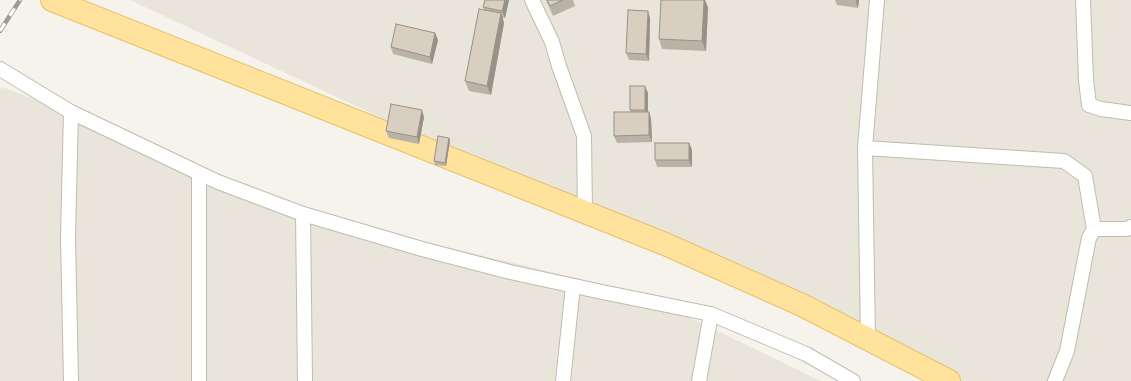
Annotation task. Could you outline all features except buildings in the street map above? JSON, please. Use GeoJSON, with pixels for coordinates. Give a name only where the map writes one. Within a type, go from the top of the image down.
{"type":"FeatureCollection","features":[{"type":"Feature","properties":{"kind":"main road"},"geometry":{"type":"LineString","coordinates":[[52,0],[665,244],[802,305],[949,381]]}},
{"type":"Feature","properties":{"kind":"street"},"geometry":{"type":"LineString","coordinates":[[532,0],[552,42],[584,136],[585,213]]}},
{"type":"Feature","properties":{"kind":"street"},"geometry":{"type":"LineString","coordinates":[[868,339],[865,148],[877,0]]}},
{"type":"Feature","properties":{"kind":"street"},"geometry":{"type":"LineString","coordinates":[[1084,0],[1086,80],[1090,105],[1101,109],[1131,113]]}},
{"type":"Feature","properties":{"kind":"street"},"geometry":{"type":"LineString","coordinates":[[0,69],[71,112],[218,182],[303,214],[510,272],[711,314],[806,354],[852,381]]}},
{"type":"Feature","properties":{"kind":"street"},"geometry":{"type":"LineString","coordinates":[[71,112],[68,237],[71,381]]}},
{"type":"Feature","properties":{"kind":"street"},"geometry":{"type":"LineString","coordinates":[[865,148],[1064,161],[1085,176],[1094,229],[1089,238],[1067,351],[1055,381]]}},
{"type":"Feature","properties":{"kind":"street"},"geometry":{"type":"LineString","coordinates":[[199,173],[199,381]]}},
{"type":"Feature","properties":{"kind":"street"},"geometry":{"type":"LineString","coordinates":[[303,214],[305,381]]}},
{"type":"Feature","properties":{"kind":"street"},"geometry":{"type":"LineString","coordinates":[[1094,229],[1127,229],[1131,227]]}},
{"type":"Feature","properties":{"kind":"street"},"geometry":{"type":"LineString","coordinates":[[562,381],[574,286]]}},
{"type":"Feature","properties":{"kind":"street"},"geometry":{"type":"LineString","coordinates":[[699,381],[711,314]]}},
{"type":"Feature","properties":{"kind":"shaded area"},"geometry":{"type":"Polygon","coordinates":[[[130,0],[1131,0],[1131,381],[942,381],[130,0]]]}},
{"type":"Feature","properties":{"kind":"shaded area"},"geometry":{"type":"Polygon","coordinates":[[[2,87],[59,108],[246,199],[639,293],[821,381],[0,381],[0,89],[2,87]]]}},
{"type":"Feature","properties":{"kind":"railway"},"geometry":{"type":"LineString","coordinates":[[0,31],[20,0]]}}]}
